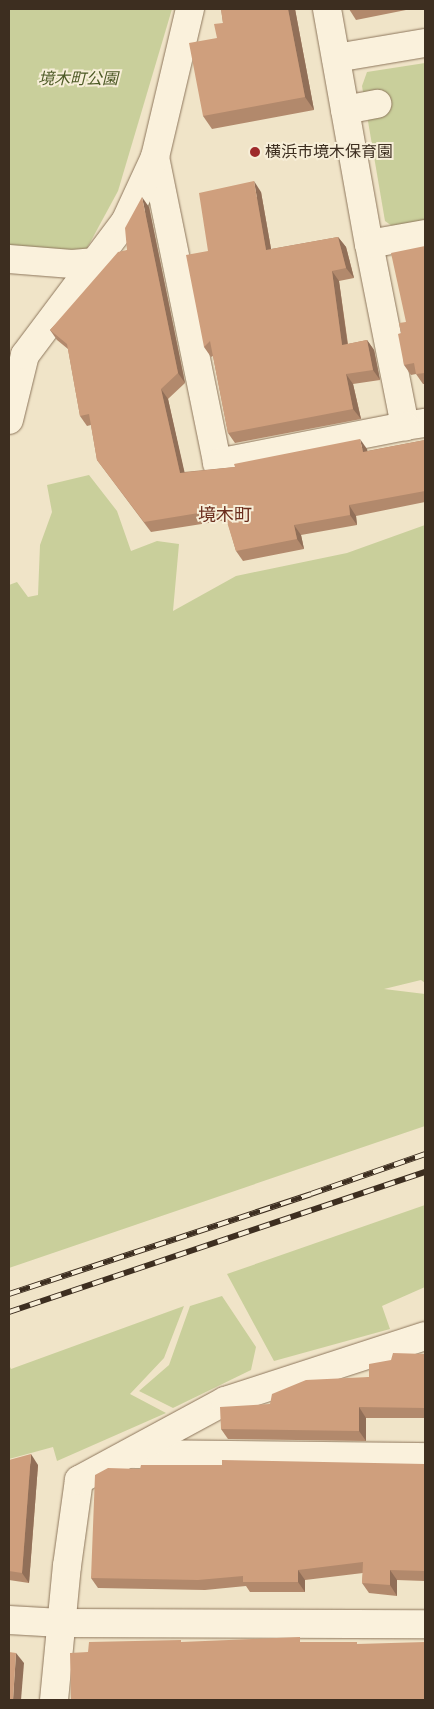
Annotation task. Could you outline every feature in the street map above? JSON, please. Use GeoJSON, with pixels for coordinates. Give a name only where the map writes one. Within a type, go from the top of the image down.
{"type":"FeatureCollection","features":[{"type":"Feature","properties":{"kind":"street"},"geometry":{"type":"LineString","coordinates":[[9,420],[24,354],[125,222],[155,158],[190,9]]}},
{"type":"Feature","properties":{"kind":"street"},"geometry":{"type":"LineString","coordinates":[[155,158],[217,463],[415,425],[369,244],[327,9]]}},
{"type":"Feature","properties":{"kind":"street"},"geometry":{"type":"LineString","coordinates":[[336,58],[425,43]]}},
{"type":"Feature","properties":{"kind":"street"},"geometry":{"type":"LineString","coordinates":[[345,110],[377,104]]}},
{"type":"Feature","properties":{"kind":"street"},"geometry":{"type":"LineString","coordinates":[[369,244],[425,234]]}},
{"type":"Feature","properties":{"kind":"street"},"geometry":{"type":"LineString","coordinates":[[9,259],[72,264],[96,262]]}},
{"type":"Feature","properties":{"kind":"street"},"geometry":{"type":"LineString","coordinates":[[54,1700],[61,1624],[79,1480],[225,1401],[425,1336]]}},
{"type":"Feature","properties":{"kind":"street"},"geometry":{"type":"LineString","coordinates":[[127,1454],[425,1457]]}},
{"type":"Feature","properties":{"kind":"street"},"geometry":{"type":"LineString","coordinates":[[9,1620],[61,1624],[425,1624]]}},
{"type":"Feature","properties":{"kind":"green space","name":"境木町公園"},"geometry":{"type":"Polygon","coordinates":[[[9,9],[172,9],[118,191],[79,263],[9,268],[9,9]]]}},
{"type":"Feature","properties":{"kind":"green space"},"geometry":{"type":"Polygon","coordinates":[[[425,63],[425,220],[392,226],[385,221],[362,86],[367,72],[425,63]]]}},
{"type":"Feature","properties":{"kind":"green space"},"geometry":{"type":"Polygon","coordinates":[[[89,475],[117,511],[131,551],[157,541],[179,544],[173,611],[236,576],[347,553],[425,525],[425,983],[421,980],[384,989],[425,994],[425,1126],[9,1268],[9,585],[17,582],[28,597],[38,595],[40,545],[52,512],[47,485],[89,475]]]}},
{"type":"Feature","properties":{"kind":"green space"},"geometry":{"type":"Polygon","coordinates":[[[425,1205],[425,1287],[382,1306],[390,1329],[274,1361],[227,1274],[425,1205]]]}},
{"type":"Feature","properties":{"kind":"green space"},"geometry":{"type":"Polygon","coordinates":[[[222,1296],[256,1347],[251,1370],[173,1408],[139,1391],[169,1365],[190,1306],[222,1296]]]}},
{"type":"Feature","properties":{"kind":"green space"},"geometry":{"type":"Polygon","coordinates":[[[184,1306],[164,1358],[130,1394],[166,1413],[57,1461],[53,1447],[9,1459],[9,1365],[11,1369],[184,1306]]]}},
{"type":"Feature","properties":{"kind":"building"},"geometry":{"type":"Polygon","coordinates":[[[221,9],[288,9],[305,97],[203,116],[189,43],[217,38],[214,24],[223,23],[221,9]]]}},
{"type":"Feature","properties":{"kind":"building"},"geometry":{"type":"Polygon","coordinates":[[[254,181],[266,250],[338,237],[346,268],[332,271],[342,345],[367,340],[373,370],[346,374],[353,409],[228,433],[210,341],[204,347],[186,255],[208,251],[199,193],[254,181]]]}},
{"type":"Feature","properties":{"kind":"building"},"geometry":{"type":"Polygon","coordinates":[[[142,197],[178,373],[161,389],[180,473],[235,467],[234,464],[360,439],[363,452],[425,440],[425,491],[349,505],[350,515],[294,525],[297,539],[236,551],[223,509],[144,522],[97,460],[89,414],[80,416],[67,344],[50,330],[118,252],[127,250],[125,228],[142,197]]]}},
{"type":"Feature","properties":{"kind":"building"},"geometry":{"type":"Polygon","coordinates":[[[425,246],[425,373],[416,374],[414,363],[404,365],[398,334],[401,333],[399,323],[406,322],[391,253],[425,246]]]}},
{"type":"Feature","properties":{"kind":"building"},"geometry":{"type":"Polygon","coordinates":[[[393,1353],[425,1354],[425,1408],[359,1407],[359,1431],[221,1429],[220,1407],[270,1404],[272,1394],[306,1380],[369,1377],[369,1364],[391,1360],[393,1353]]]}},
{"type":"Feature","properties":{"kind":"building"},"geometry":{"type":"Polygon","coordinates":[[[31,1454],[22,1573],[9,1571],[9,1460],[31,1454]]]}},
{"type":"Feature","properties":{"kind":"building"},"geometry":{"type":"Polygon","coordinates":[[[222,1460],[425,1464],[425,1571],[390,1570],[390,1585],[362,1583],[363,1562],[298,1570],[298,1582],[243,1582],[243,1576],[198,1580],[91,1578],[95,1475],[108,1468],[140,1469],[141,1465],[222,1465],[222,1460]]]}},
{"type":"Feature","properties":{"kind":"building"},"geometry":{"type":"Polygon","coordinates":[[[300,1637],[300,1642],[357,1642],[357,1644],[425,1642],[425,1700],[71,1700],[70,1653],[88,1652],[89,1642],[181,1640],[181,1642],[300,1637]]]}},
{"type":"Feature","properties":{"kind":"building"},"geometry":{"type":"Polygon","coordinates":[[[9,1652],[16,1653],[13,1700],[9,1700],[9,1652]]]}},
{"type":"Feature","properties":{"kind":"railway"},"geometry":{"type":"LineString","coordinates":[[9,1294],[311,1194],[425,1154]]}},
{"type":"Feature","properties":{"kind":"railway"},"geometry":{"type":"LineString","coordinates":[[9,1312],[425,1172]]}},
{"type":"Feature","properties":{"kind":"place","name":"横浜市境木保育園"},"geometry":{"type":"Point","coordinates":[255,152]}},
{"type":"Feature","properties":{"kind":"district","name":"境木町"},"geometry":{"type":"Point","coordinates":[225,515]}}]}
